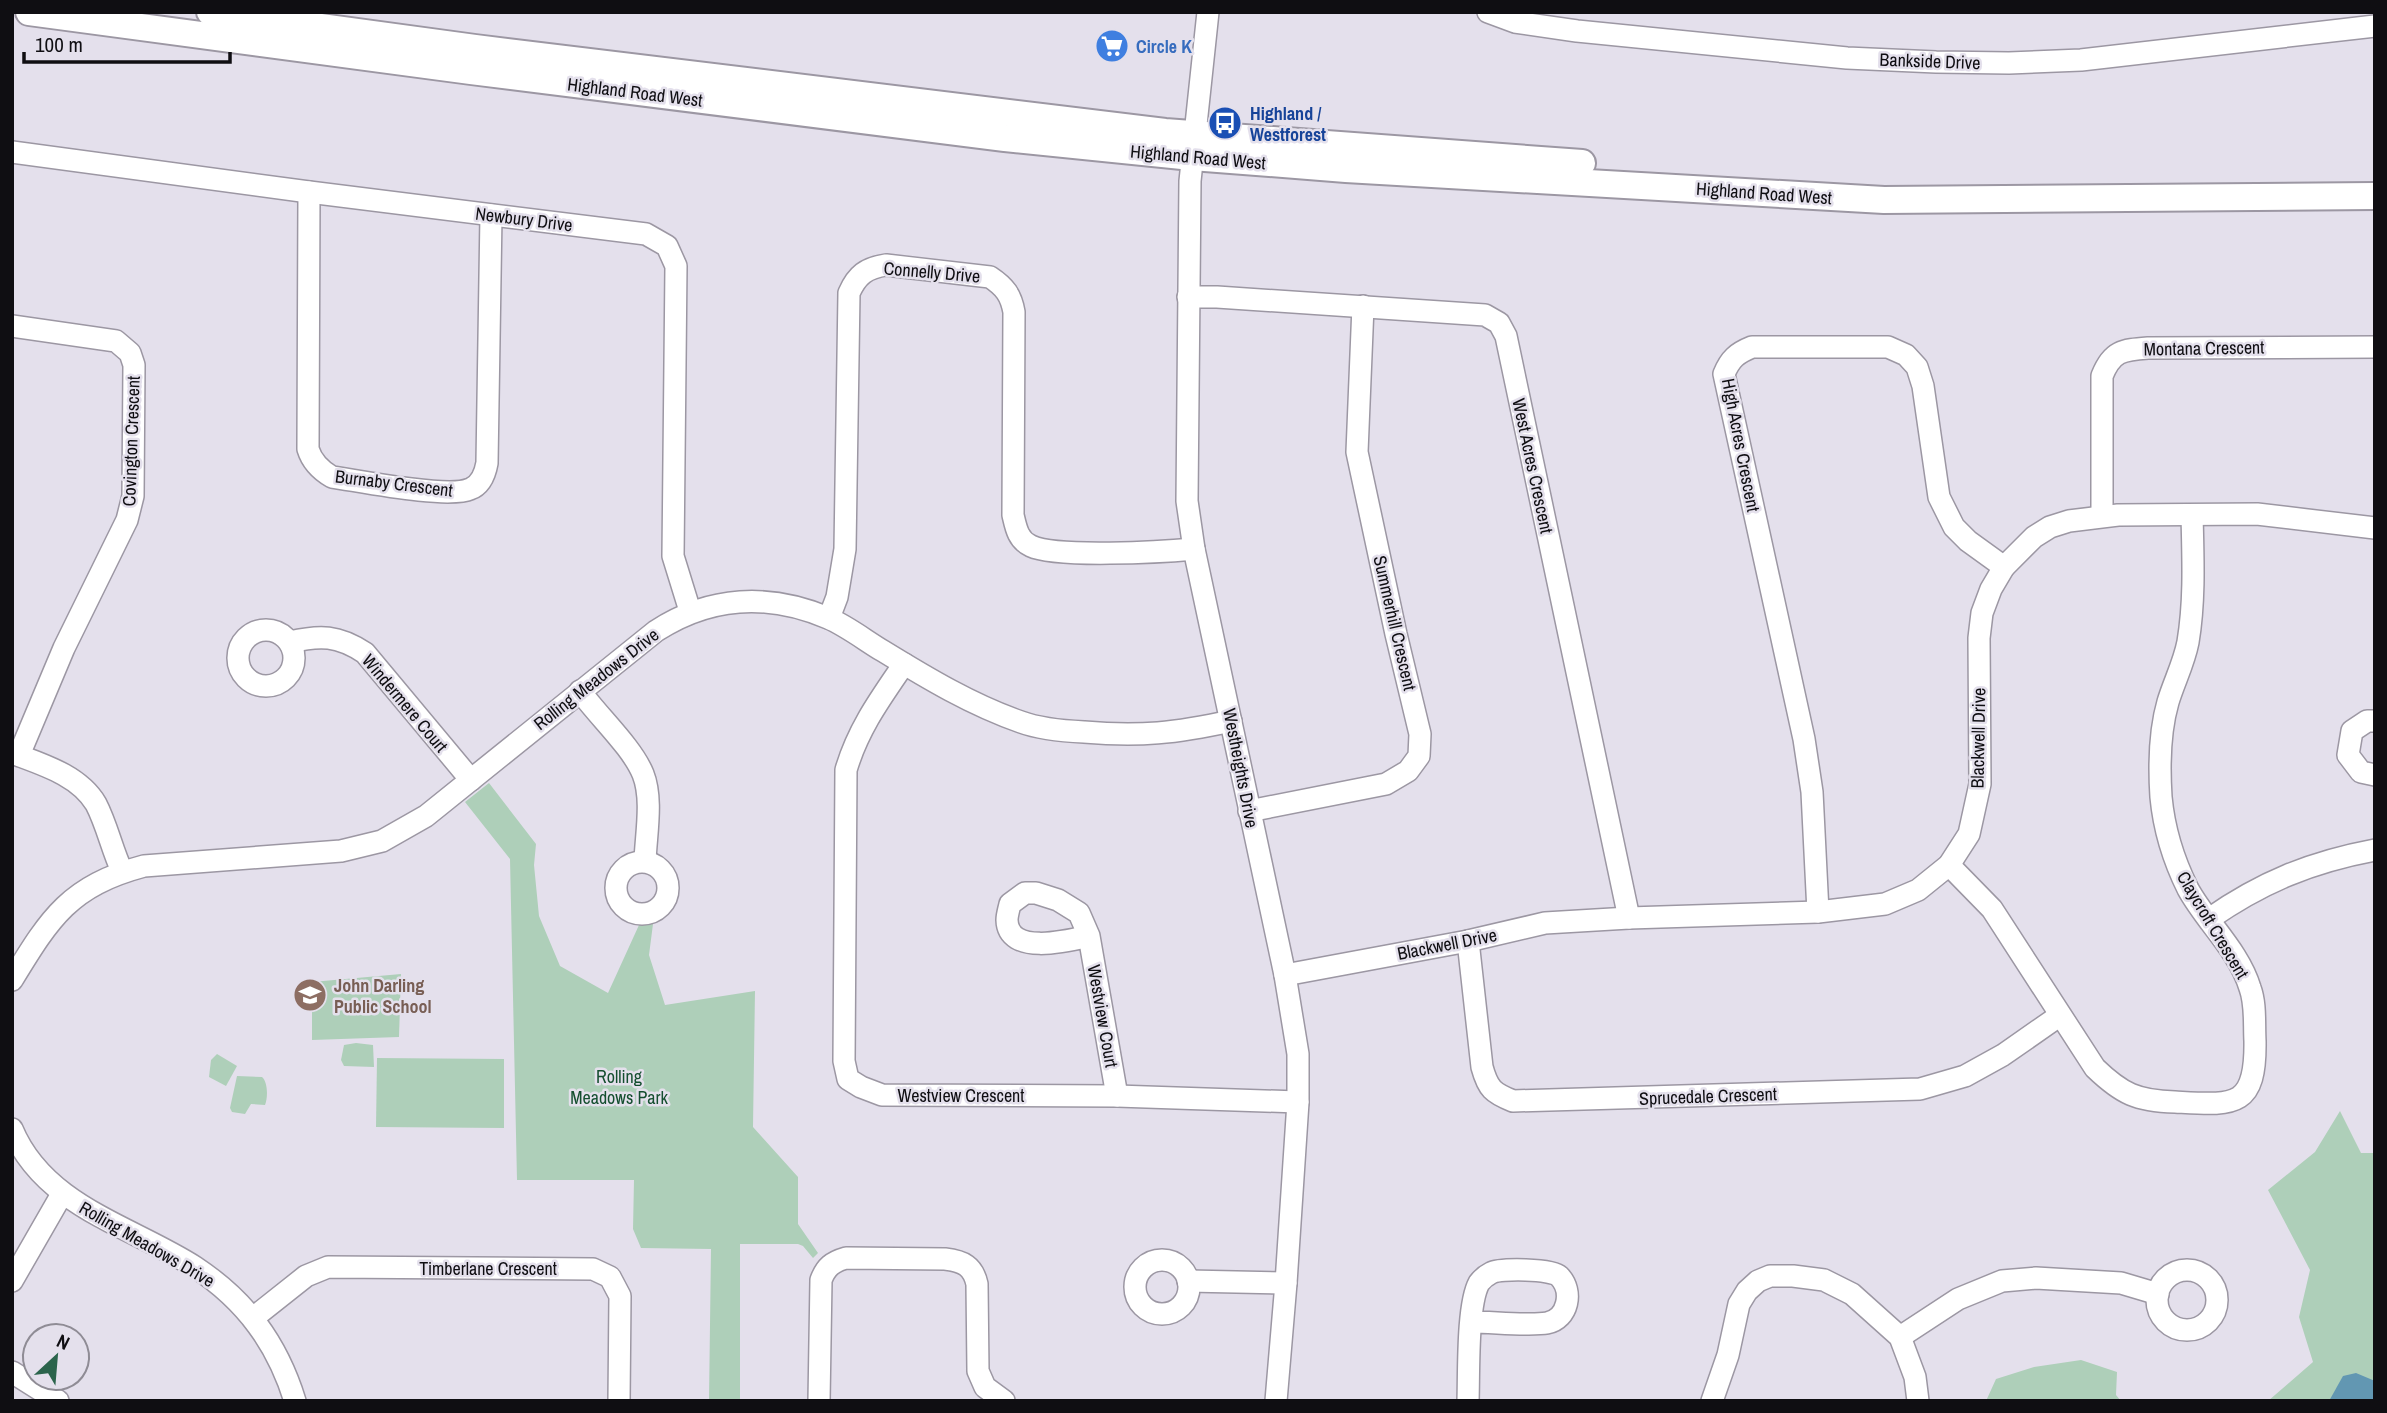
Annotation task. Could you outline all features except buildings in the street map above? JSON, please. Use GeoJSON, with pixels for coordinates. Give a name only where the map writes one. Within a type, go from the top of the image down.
{"type":"FeatureCollection","features":[{"type":"Feature","properties":{"kind":"main road","name":"Highland Road West"},"geometry":{"type":"LineString","coordinates":[[29,12],[1005,138],[1937,184],[2375,178]]}},
{"type":"Feature","properties":{"kind":"main road","name":"Highland Road West"},"geometry":{"type":"LineString","coordinates":[[210,12],[1346,169],[1884,200],[2375,196]]}},
{"type":"Feature","properties":{"kind":"street","name":"Westheights Drive"},"geometry":{"type":"LineString","coordinates":[[1208,12],[1193,146],[1188,297],[1187,501],[1194,549],[1285,975],[1298,1054],[1298,1102],[1276,1401]]}},
{"type":"Feature","properties":{"kind":"street","name":"Bankside Drive"},"geometry":{"type":"LineString","coordinates":[[1488,12],[1515,22],[1577,32],[1847,58],[1937,62],[2081,60],[2375,26]]}},
{"type":"Feature","properties":{"kind":"street","name":"Newbury Drive"},"geometry":{"type":"LineString","coordinates":[[12,152],[646,234],[667,247],[676,266],[673,556],[690,611]]}},
{"type":"Feature","properties":{"kind":"street","name":"Burnaby Crescent"},"geometry":{"type":"LineString","coordinates":[[309,192],[307,449],[324,473],[332,477],[438,492],[471,489],[485,474],[491,215]]}},
{"type":"Feature","properties":{"kind":"street","name":"Connelly Drive"},"geometry":{"type":"LineString","coordinates":[[830,618],[837,597],[845,549],[849,293],[855,279],[869,268],[886,265],[990,277],[1003,285],[1012,298],[1013,515],[1018,536],[1030,546],[1051,552],[1164,552],[1194,549]]}},
{"type":"Feature","properties":{"kind":"street","name":"West Acres Crescent"},"geometry":{"type":"LineString","coordinates":[[1188,297],[1485,315],[1499,323],[1506,336],[1629,918]]}},
{"type":"Feature","properties":{"kind":"street","name":"Summerhill Crescent"},"geometry":{"type":"LineString","coordinates":[[1249,811],[1386,784],[1408,771],[1419,756],[1420,734],[1357,452],[1363,306]]}},
{"type":"Feature","properties":{"kind":"street","name":"Covington Crescent"},"geometry":{"type":"LineString","coordinates":[[12,327],[116,341],[130,353],[134,365],[131,507],[15,754]]}},
{"type":"Feature","properties":{"kind":"street","name":"High Acres Crescent"},"geometry":{"type":"LineString","coordinates":[[1818,912],[1812,792],[1804,738],[1724,374],[1729,360],[1752,347],[1888,347],[1906,355],[1917,367],[1923,386],[1939,496],[1954,527],[1968,541],[2004,567]]}},
{"type":"Feature","properties":{"kind":"street","name":"Montana Crescent"},"geometry":{"type":"LineString","coordinates":[[2102,515],[2102,376],[2114,355],[2127,349],[2148,348],[2375,347]]}},
{"type":"Feature","properties":{"kind":"street","name":"Claycroft Crescent"},"geometry":{"type":"LineString","coordinates":[[1949,865],[1992,909],[2059,1016],[2095,1068],[2114,1086],[2149,1101],[2220,1104],[2245,1092],[2255,1069],[2254,1010],[2250,987],[2189,890],[2172,853],[2161,799],[2160,742],[2168,704],[2187,644],[2193,601],[2192,514]]}},
{"type":"Feature","properties":{"kind":"street","name":"Blackwell Drive"},"geometry":{"type":"LineString","coordinates":[[1285,975],[1468,941],[1545,923],[1818,912],[1885,904],[1919,890],[1949,865],[1969,834],[1980,784],[1979,638],[1982,613],[1991,589],[2004,567],[2034,537],[2050,527],[2102,515],[2257,514],[2375,528]]}},
{"type":"Feature","properties":{"kind":"street","name":"Rolling Meadows Drive"},"geometry":{"type":"LineString","coordinates":[[12,980],[44,928],[66,903],[91,886],[122,872],[144,866],[341,851],[382,841],[426,816],[656,631],[690,611],[713,604],[768,603],[830,618],[978,706],[1024,723],[1067,731],[1143,736],[1231,721]]}},
{"type":"Feature","properties":{"kind":"street","name":"Windermere Court"},"geometry":{"type":"LineString","coordinates":[[290,642],[317,636],[350,643],[365,653],[471,780]]}},
{"type":"Feature","properties":{"kind":"street","name":"Westview Crescent"},"geometry":{"type":"LineString","coordinates":[[904,664],[866,720],[854,744],[846,770],[844,1061],[848,1079],[882,1095],[1117,1096],[1298,1102]]}},
{"type":"Feature","properties":{"kind":"street"},"geometry":{"type":"LineString","coordinates":[[580,691],[633,756],[643,775],[648,794],[645,861]]}},
{"type":"Feature","properties":{"kind":"street"},"geometry":{"type":"LineString","coordinates":[[2375,721],[2367,721],[2352,732],[2348,755],[2361,772],[2375,775]]}},
{"type":"Feature","properties":{"kind":"street"},"geometry":{"type":"LineString","coordinates":[[15,754],[60,772],[82,788],[94,802],[102,818],[122,872]]}},
{"type":"Feature","properties":{"kind":"street"},"geometry":{"type":"LineString","coordinates":[[2208,919],[2278,877],[2332,858],[2375,850]]}},
{"type":"Feature","properties":{"kind":"street","name":"Westview Court"},"geometry":{"type":"LineString","coordinates":[[1089,936],[1117,1096]]}},
{"type":"Feature","properties":{"kind":"street","name":"Sprucedale Crescent"},"geometry":{"type":"LineString","coordinates":[[1468,941],[1486,1083],[1496,1095],[1513,1101],[1920,1089],[1965,1076],[2003,1055],[2059,1016]]}},
{"type":"Feature","properties":{"kind":"street","name":"Rolling Meadows Drive"},"geometry":{"type":"LineString","coordinates":[[12,1129],[18,1142],[62,1194],[195,1267],[232,1296],[253,1318],[285,1369],[295,1401]]}},
{"type":"Feature","properties":{"kind":"street"},"geometry":{"type":"LineString","coordinates":[[12,1281],[62,1194]]}},
{"type":"Feature","properties":{"kind":"street"},"geometry":{"type":"LineString","coordinates":[[819,1401],[821,1280],[826,1268],[835,1261],[846,1258],[945,1259],[958,1260],[969,1265],[977,1284],[978,1371],[985,1387],[1004,1401]]}},
{"type":"Feature","properties":{"kind":"street","name":"Timberlane Crescent"},"geometry":{"type":"LineString","coordinates":[[253,1318],[306,1276],[328,1267],[593,1269],[610,1277],[620,1296],[619,1401]]}},
{"type":"Feature","properties":{"kind":"street"},"geometry":{"type":"LineString","coordinates":[[1712,1401],[1728,1355],[1739,1304],[1747,1291],[1758,1281],[1770,1276],[1824,1280],[1852,1294],[1900,1337],[1915,1377],[1918,1401]]}},
{"type":"Feature","properties":{"kind":"street"},"geometry":{"type":"LineString","coordinates":[[1900,1337],[1958,1299],[2002,1281],[2036,1278],[2121,1283],[2158,1294]]}},
{"type":"Feature","properties":{"kind":"street"},"geometry":{"type":"LineString","coordinates":[[1188,1281],[1286,1283]]}},
{"type":"Feature","properties":{"kind":"street"},"geometry":{"type":"LineString","coordinates":[[1468,1401],[1472,1322]]}},
{"type":"Feature","properties":{"kind":"street"},"geometry":{"type":"LineString","coordinates":[[12,1372],[58,1401]]}},
{"type":"Feature","properties":{"kind":"green space","name":"Rolling Meadows Park"},"geometry":{"type":"Polygon","coordinates":[[[489,783],[536,844],[534,865],[539,916],[560,966],[608,993],[639,925],[653,924],[649,955],[665,1005],[755,991],[753,1127],[798,1177],[798,1224],[818,1253],[813,1258],[798,1244],[740,1244],[740,1401],[709,1401],[711,1249],[641,1248],[633,1229],[634,1180],[517,1180],[510,859],[465,802],[489,783]]]}},
{"type":"Feature","properties":{"kind":"green space"},"geometry":{"type":"Polygon","coordinates":[[[401,974],[399,1037],[312,1040],[312,982],[401,974]]]}},
{"type":"Feature","properties":{"kind":"green space"},"geometry":{"type":"Polygon","coordinates":[[[344,1045],[373,1045],[374,1067],[344,1066],[341,1060],[344,1045]]]}},
{"type":"Feature","properties":{"kind":"green space"},"geometry":{"type":"Polygon","coordinates":[[[217,1054],[237,1066],[226,1086],[209,1077],[211,1060],[217,1054]]]}},
{"type":"Feature","properties":{"kind":"green space"},"geometry":{"type":"Polygon","coordinates":[[[377,1058],[504,1059],[504,1128],[376,1127],[377,1058]]]}},
{"type":"Feature","properties":{"kind":"green space"},"geometry":{"type":"Polygon","coordinates":[[[237,1076],[262,1077],[267,1090],[265,1105],[251,1104],[245,1114],[232,1112],[230,1108],[237,1076]]]}},
{"type":"Feature","properties":{"kind":"green space"},"geometry":{"type":"Polygon","coordinates":[[[2340,1111],[2361,1153],[2375,1153],[2375,1401],[2268,1401],[2313,1362],[2299,1317],[2310,1270],[2268,1190],[2315,1152],[2340,1111]]]}},
{"type":"Feature","properties":{"kind":"green space"},"geometry":{"type":"Polygon","coordinates":[[[2081,1360],[2117,1372],[2116,1395],[2121,1401],[1986,1401],[1996,1379],[2034,1367],[2081,1360]]]}},
{"type":"Feature","properties":{"kind":"water"},"geometry":{"type":"Polygon","coordinates":[[[2356,1373],[2375,1381],[2375,1401],[2329,1401],[2343,1376],[2356,1373]]]}},
{"type":"Feature","properties":{"kind":"place","name":"Circle K"},"geometry":{"type":"Point","coordinates":[1112,46]}},
{"type":"Feature","properties":{"kind":"place","name":"Highland / Westforest"},"geometry":{"type":"Point","coordinates":[1225,123]}},
{"type":"Feature","properties":{"kind":"place","name":"John Darling Public School"},"geometry":{"type":"Point","coordinates":[310,995]}}]}
